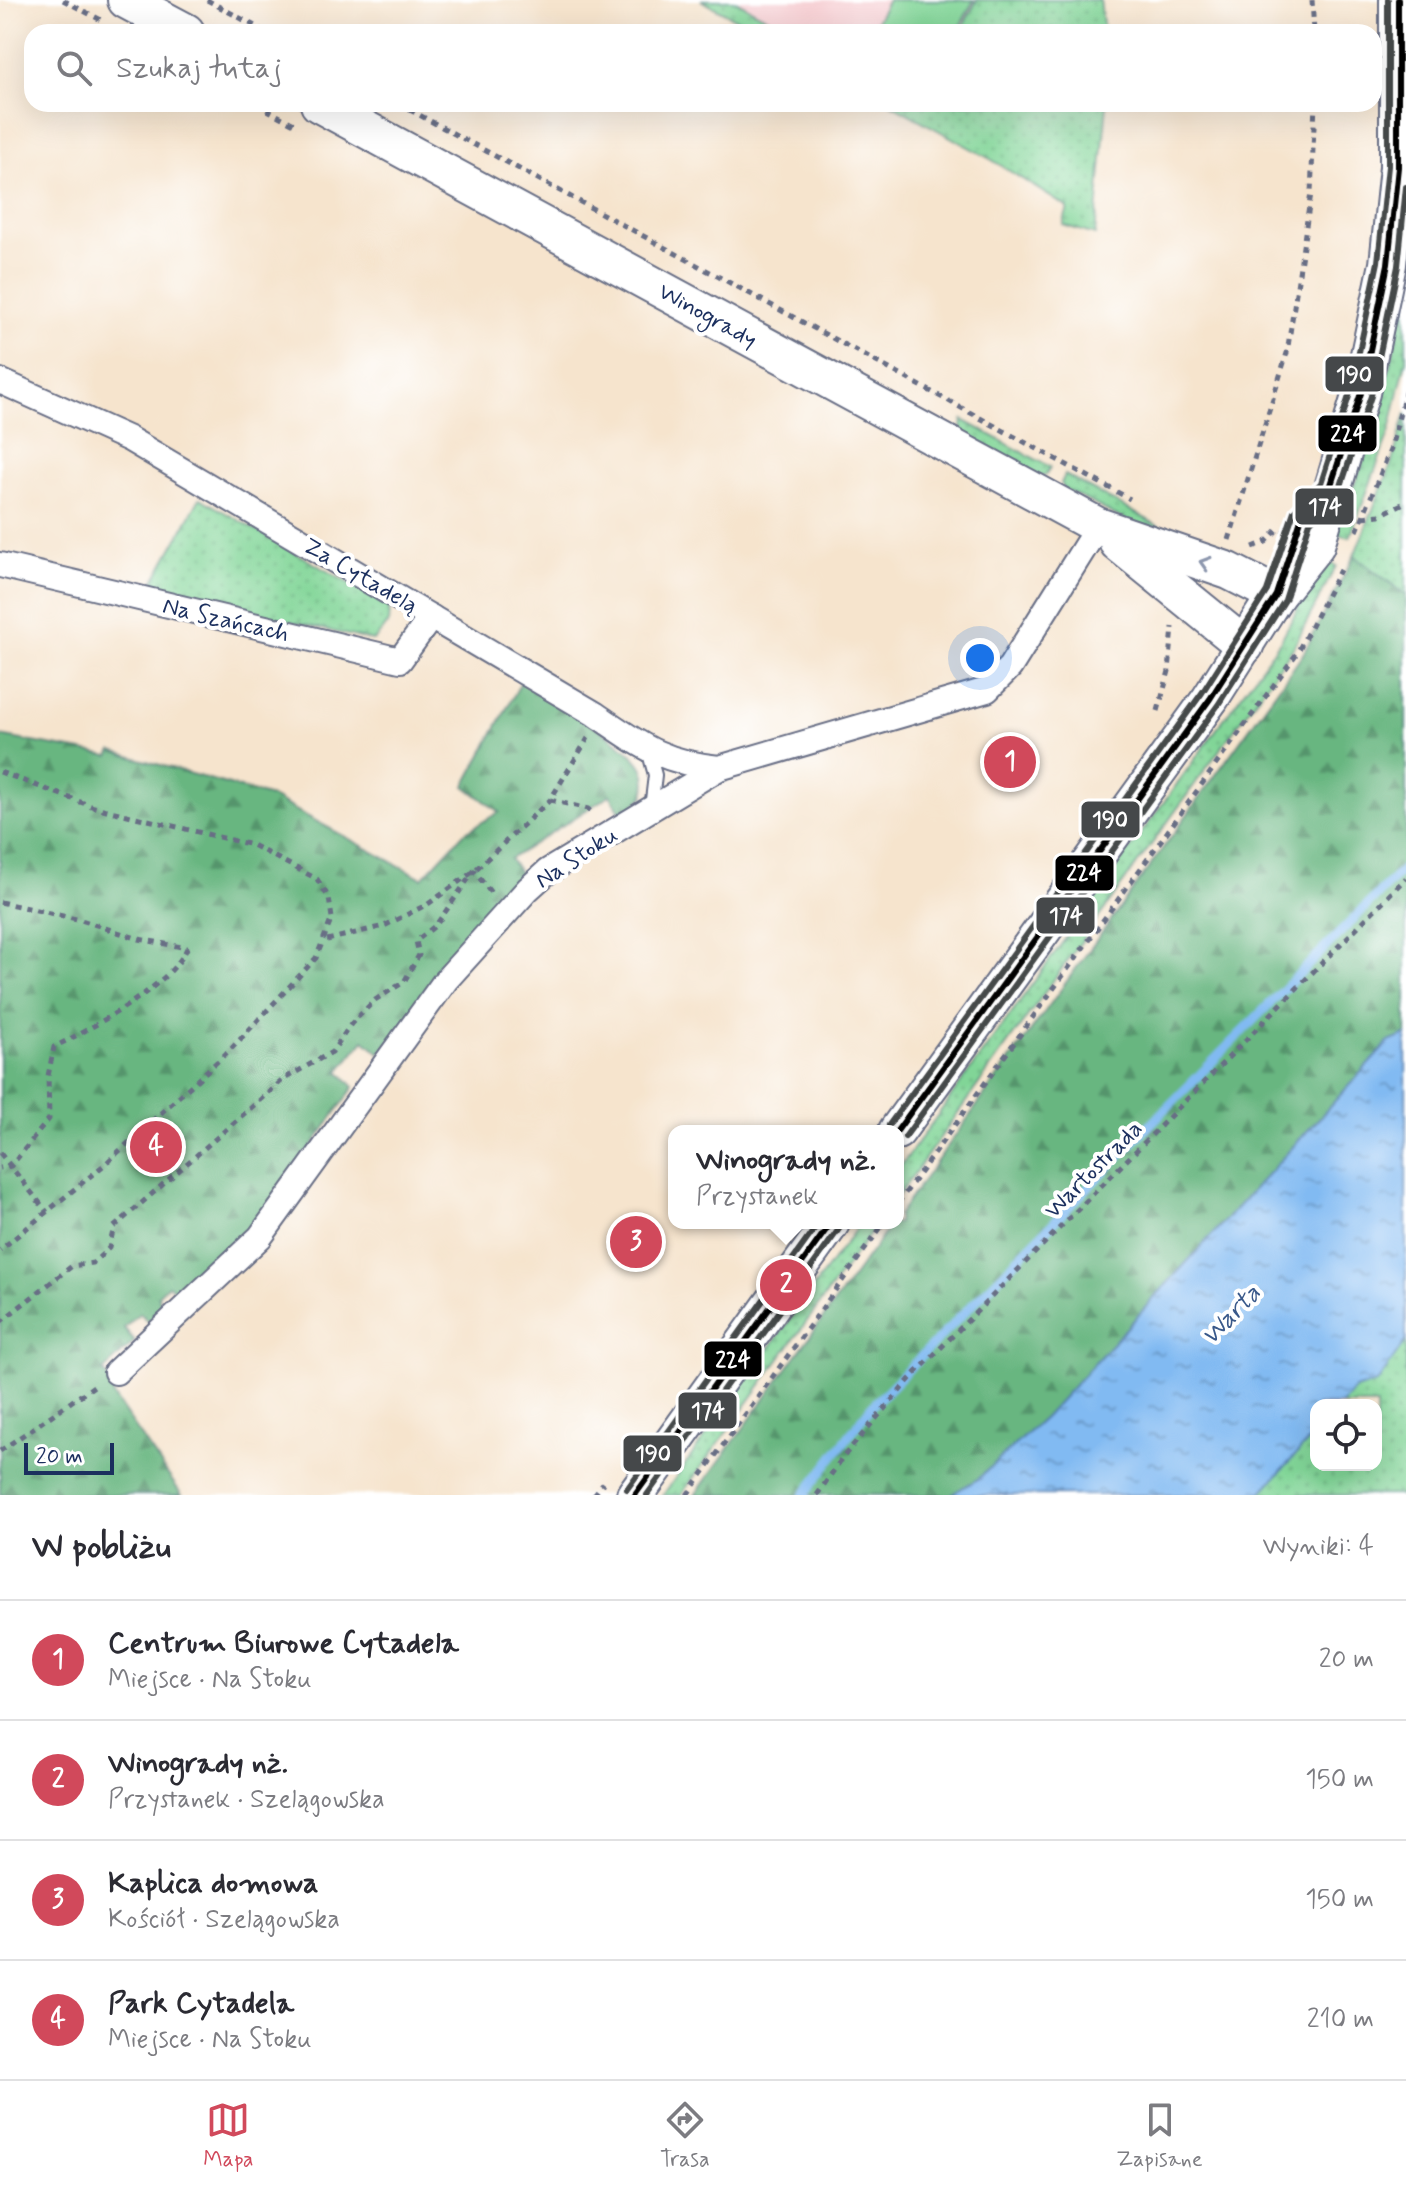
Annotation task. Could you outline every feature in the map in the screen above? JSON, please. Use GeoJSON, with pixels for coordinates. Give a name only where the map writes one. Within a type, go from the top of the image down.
{"type":"FeatureCollection","features":[{"type":"Feature","properties":{"kind":"street"},"geometry":{"type":"LineString","coordinates":[[901,1125],[1245,646],[1276,595],[1293,535],[1309,506],[1330,488],[1361,393],[1388,264],[1398,167],[1398,0]]}},
{"type":"Feature","properties":{"kind":"street"},"geometry":{"type":"LineString","coordinates":[[118,13],[157,24]]}},
{"type":"Feature","properties":{"kind":"street","name":"Winogrady"},"geometry":{"type":"LineString","coordinates":[[334,112],[1098,526],[1229,571],[1276,595]]}},
{"type":"Feature","properties":{"kind":"street","name":"Za Cytadelą"},"geometry":{"type":"LineString","coordinates":[[0,381],[129,439],[601,718],[648,750],[687,765],[719,768]]}},
{"type":"Feature","properties":{"kind":"street","name":"Winogrady"},"geometry":{"type":"LineString","coordinates":[[1098,526],[1245,646]]}},
{"type":"Feature","properties":{"kind":"street","name":"Na Stoku"},"geometry":{"type":"LineString","coordinates":[[116,1372],[260,1237],[446,980],[528,889],[571,855],[651,811],[719,768],[987,690],[1010,667],[1098,526]]}},
{"type":"Feature","properties":{"kind":"street","name":"Na Szańcach"},"geometry":{"type":"LineString","coordinates":[[0,565],[400,660],[431,617]]}},
{"type":"Feature","properties":{"kind":"street"},"geometry":{"type":"LineString","coordinates":[[635,1495],[827,1229]]}},
{"type":"Feature","properties":{"kind":"lane"},"geometry":{"type":"LineString","coordinates":[[648,750],[655,775],[651,811]]}},
{"type":"Feature","properties":{"kind":"path"},"geometry":{"type":"LineString","coordinates":[[63,0],[118,13]]}},
{"type":"Feature","properties":{"kind":"path"},"geometry":{"type":"LineString","coordinates":[[207,0],[251,24]]}},
{"type":"Feature","properties":{"kind":"path"},"geometry":{"type":"LineString","coordinates":[[1312,0],[1314,24]]}},
{"type":"Feature","properties":{"kind":"path"},"geometry":{"type":"LineString","coordinates":[[414,112],[1137,503]]}},
{"type":"Feature","properties":{"kind":"path"},"geometry":{"type":"LineString","coordinates":[[1283,530],[1279,528],[1258,546],[1227,546],[1287,353],[1311,193],[1315,112]]}},
{"type":"Feature","properties":{"kind":"path"},"geometry":{"type":"LineString","coordinates":[[1363,517],[1380,515],[1406,502]]}},
{"type":"Feature","properties":{"kind":"path"},"geometry":{"type":"LineString","coordinates":[[326,940],[384,926],[428,904],[474,871],[550,800],[601,718]]}},
{"type":"Feature","properties":{"kind":"path"},"geometry":{"type":"LineString","coordinates":[[0,772],[94,807],[252,845],[317,879],[329,898],[332,918],[326,940],[316,958],[232,1048],[104,1165],[0,1250]]}},
{"type":"Feature","properties":{"kind":"path"},"geometry":{"type":"LineString","coordinates":[[550,800],[588,809],[610,834]]}},
{"type":"Feature","properties":{"kind":"path"},"geometry":{"type":"LineString","coordinates":[[0,1322],[72,1266],[93,1263],[109,1248],[114,1227],[284,1079],[332,1052],[351,1024],[375,1000],[404,982],[419,955],[416,941],[436,925],[474,871]]}},
{"type":"Feature","properties":{"kind":"path","name":"Wartostrada"},"geometry":{"type":"LineString","coordinates":[[817,1495],[843,1457],[910,1379],[1406,878]]}},
{"type":"Feature","properties":{"kind":"path"},"geometry":{"type":"LineString","coordinates":[[0,902],[81,920],[139,939],[187,948],[181,962],[158,981],[87,1031],[54,1047],[48,1076],[49,1119],[11,1166],[0,1168]]}},
{"type":"Feature","properties":{"kind":"path"},"geometry":{"type":"LineString","coordinates":[[0,1153],[47,1212]]}},
{"type":"Feature","properties":{"kind":"path"},"geometry":{"type":"LineString","coordinates":[[687,1495],[880,1229]]}},
{"type":"Feature","properties":{"kind":"path"},"geometry":{"type":"LineString","coordinates":[[0,1451],[116,1372]]}},
{"type":"Feature","properties":{"kind":"shaded area"},"geometry":{"type":"Polygon","coordinates":[[[734,0],[988,0],[980,24],[778,24],[734,0]]]}},
{"type":"Feature","properties":{"kind":"green space"},"geometry":{"type":"Polygon","coordinates":[[[701,0],[734,0],[778,24],[745,24],[701,0]]]}},
{"type":"Feature","properties":{"kind":"green space"},"geometry":{"type":"Polygon","coordinates":[[[888,0],[974,0],[961,24],[874,24],[888,0]]]}},
{"type":"Feature","properties":{"kind":"green space"},"geometry":{"type":"Polygon","coordinates":[[[977,0],[1100,0],[1103,24],[964,24],[977,0]]]}},
{"type":"Feature","properties":{"kind":"green space"},"geometry":{"type":"Polygon","coordinates":[[[905,112],[1106,112],[1095,235],[1063,225],[1068,208],[992,160],[905,112]]]}},
{"type":"Feature","properties":{"kind":"green space"},"geometry":{"type":"Polygon","coordinates":[[[1406,300],[1406,360],[1390,431],[1350,537],[1335,533],[1371,443],[1406,300]]]}},
{"type":"Feature","properties":{"kind":"green space"},"geometry":{"type":"Polygon","coordinates":[[[1406,413],[1406,595],[1354,556],[1391,465],[1406,413]]]}},
{"type":"Feature","properties":{"kind":"green space"},"geometry":{"type":"Polygon","coordinates":[[[963,420],[1050,467],[1046,475],[1040,477],[961,434],[963,420]]]}},
{"type":"Feature","properties":{"kind":"green space"},"geometry":{"type":"Polygon","coordinates":[[[1065,475],[1209,553],[1172,544],[1064,489],[1061,483],[1065,475]]]}},
{"type":"Feature","properties":{"kind":"green space"},"geometry":{"type":"Polygon","coordinates":[[[200,498],[388,606],[390,617],[386,625],[373,641],[150,588],[200,498]]]}},
{"type":"Feature","properties":{"kind":"green space"},"geometry":{"type":"Polygon","coordinates":[[[1354,556],[1406,595],[1406,1035],[1389,1042],[1045,1417],[978,1479],[950,1495],[695,1495],[888,1229],[904,1229],[904,1207],[1303,654],[1354,556]]]}},
{"type":"Feature","properties":{"kind":"green space"},"geometry":{"type":"Polygon","coordinates":[[[1324,559],[1336,566],[1293,648],[904,1188],[904,1162],[1281,640],[1324,559]]]}},
{"type":"Feature","properties":{"kind":"green space"},"geometry":{"type":"Polygon","coordinates":[[[521,682],[589,722],[637,760],[646,777],[644,796],[623,816],[610,795],[510,859],[524,879],[380,1053],[364,1040],[339,1071],[354,1087],[251,1232],[187,1288],[177,1291],[168,1285],[158,1295],[163,1312],[152,1326],[140,1313],[124,1328],[135,1341],[103,1371],[117,1388],[112,1394],[182,1495],[0,1495],[0,736],[109,756],[112,751],[271,797],[422,878],[464,833],[499,812],[465,786],[521,682]]]}},
{"type":"Feature","properties":{"kind":"green space"},"geometry":{"type":"Polygon","coordinates":[[[856,1229],[874,1229],[681,1495],[663,1495],[856,1229]]]}},
{"type":"Feature","properties":{"kind":"green space"},"geometry":{"type":"Polygon","coordinates":[[[1406,1340],[1406,1495],[1259,1495],[1310,1440],[1310,1471],[1382,1471],[1382,1399],[1346,1399],[1354,1389],[1377,1382],[1406,1340]]]}},
{"type":"Feature","properties":{"kind":"water","name":"Warta"},"geometry":{"type":"Polygon","coordinates":[[[1406,1035],[1406,1340],[1377,1383],[1354,1389],[1346,1399],[1310,1399],[1310,1440],[1259,1495],[950,1495],[978,1479],[1045,1417],[1389,1042],[1406,1035]]]}},
{"type":"Feature","properties":{"kind":"waterway"},"geometry":{"type":"LineString","coordinates":[[804,1495],[871,1407],[1406,866]]}},
{"type":"Feature","properties":{"kind":"transit line","name":"190"},"geometry":{"type":"LineString","coordinates":[[889,1125],[1202,693],[1267,591],[1294,511],[1321,483],[1351,390],[1378,262],[1388,166],[1388,0]]}},
{"type":"Feature","properties":{"kind":"transit line","name":"224"},"geometry":{"type":"LineString","coordinates":[[901,1125],[1210,699],[1276,595],[1302,516],[1330,488],[1361,393],[1388,264],[1398,167],[1398,0]]}},
{"type":"Feature","properties":{"kind":"transit line","name":"174"},"geometry":{"type":"LineString","coordinates":[[905,1137],[1218,705],[1285,600],[1310,522],[1339,492],[1371,396],[1398,266],[1406,187]]}},
{"type":"Feature","properties":{"kind":"transit line","name":"190"},"geometry":{"type":"LineString","coordinates":[[627,1489],[815,1229]]}},
{"type":"Feature","properties":{"kind":"transit line","name":"224"},"geometry":{"type":"LineString","coordinates":[[635,1495],[827,1229]]}},
{"type":"Feature","properties":{"kind":"transit line","name":"174"},"geometry":{"type":"LineString","coordinates":[[647,1495],[839,1229]]}},
{"type":"Feature","properties":{"kind":"place","name":"Centrum Biurowe Cytadela"},"geometry":{"type":"Point","coordinates":[1010,762]}},
{"type":"Feature","properties":{"kind":"place","name":"Park Cytadela"},"geometry":{"type":"Point","coordinates":[156,1147]}},
{"type":"Feature","properties":{"kind":"place","name":"Kaplica domowa"},"geometry":{"type":"Point","coordinates":[636,1242]}},
{"type":"Feature","properties":{"kind":"place","name":"Winogrady nż."},"geometry":{"type":"Point","coordinates":[786,1285]}}]}
